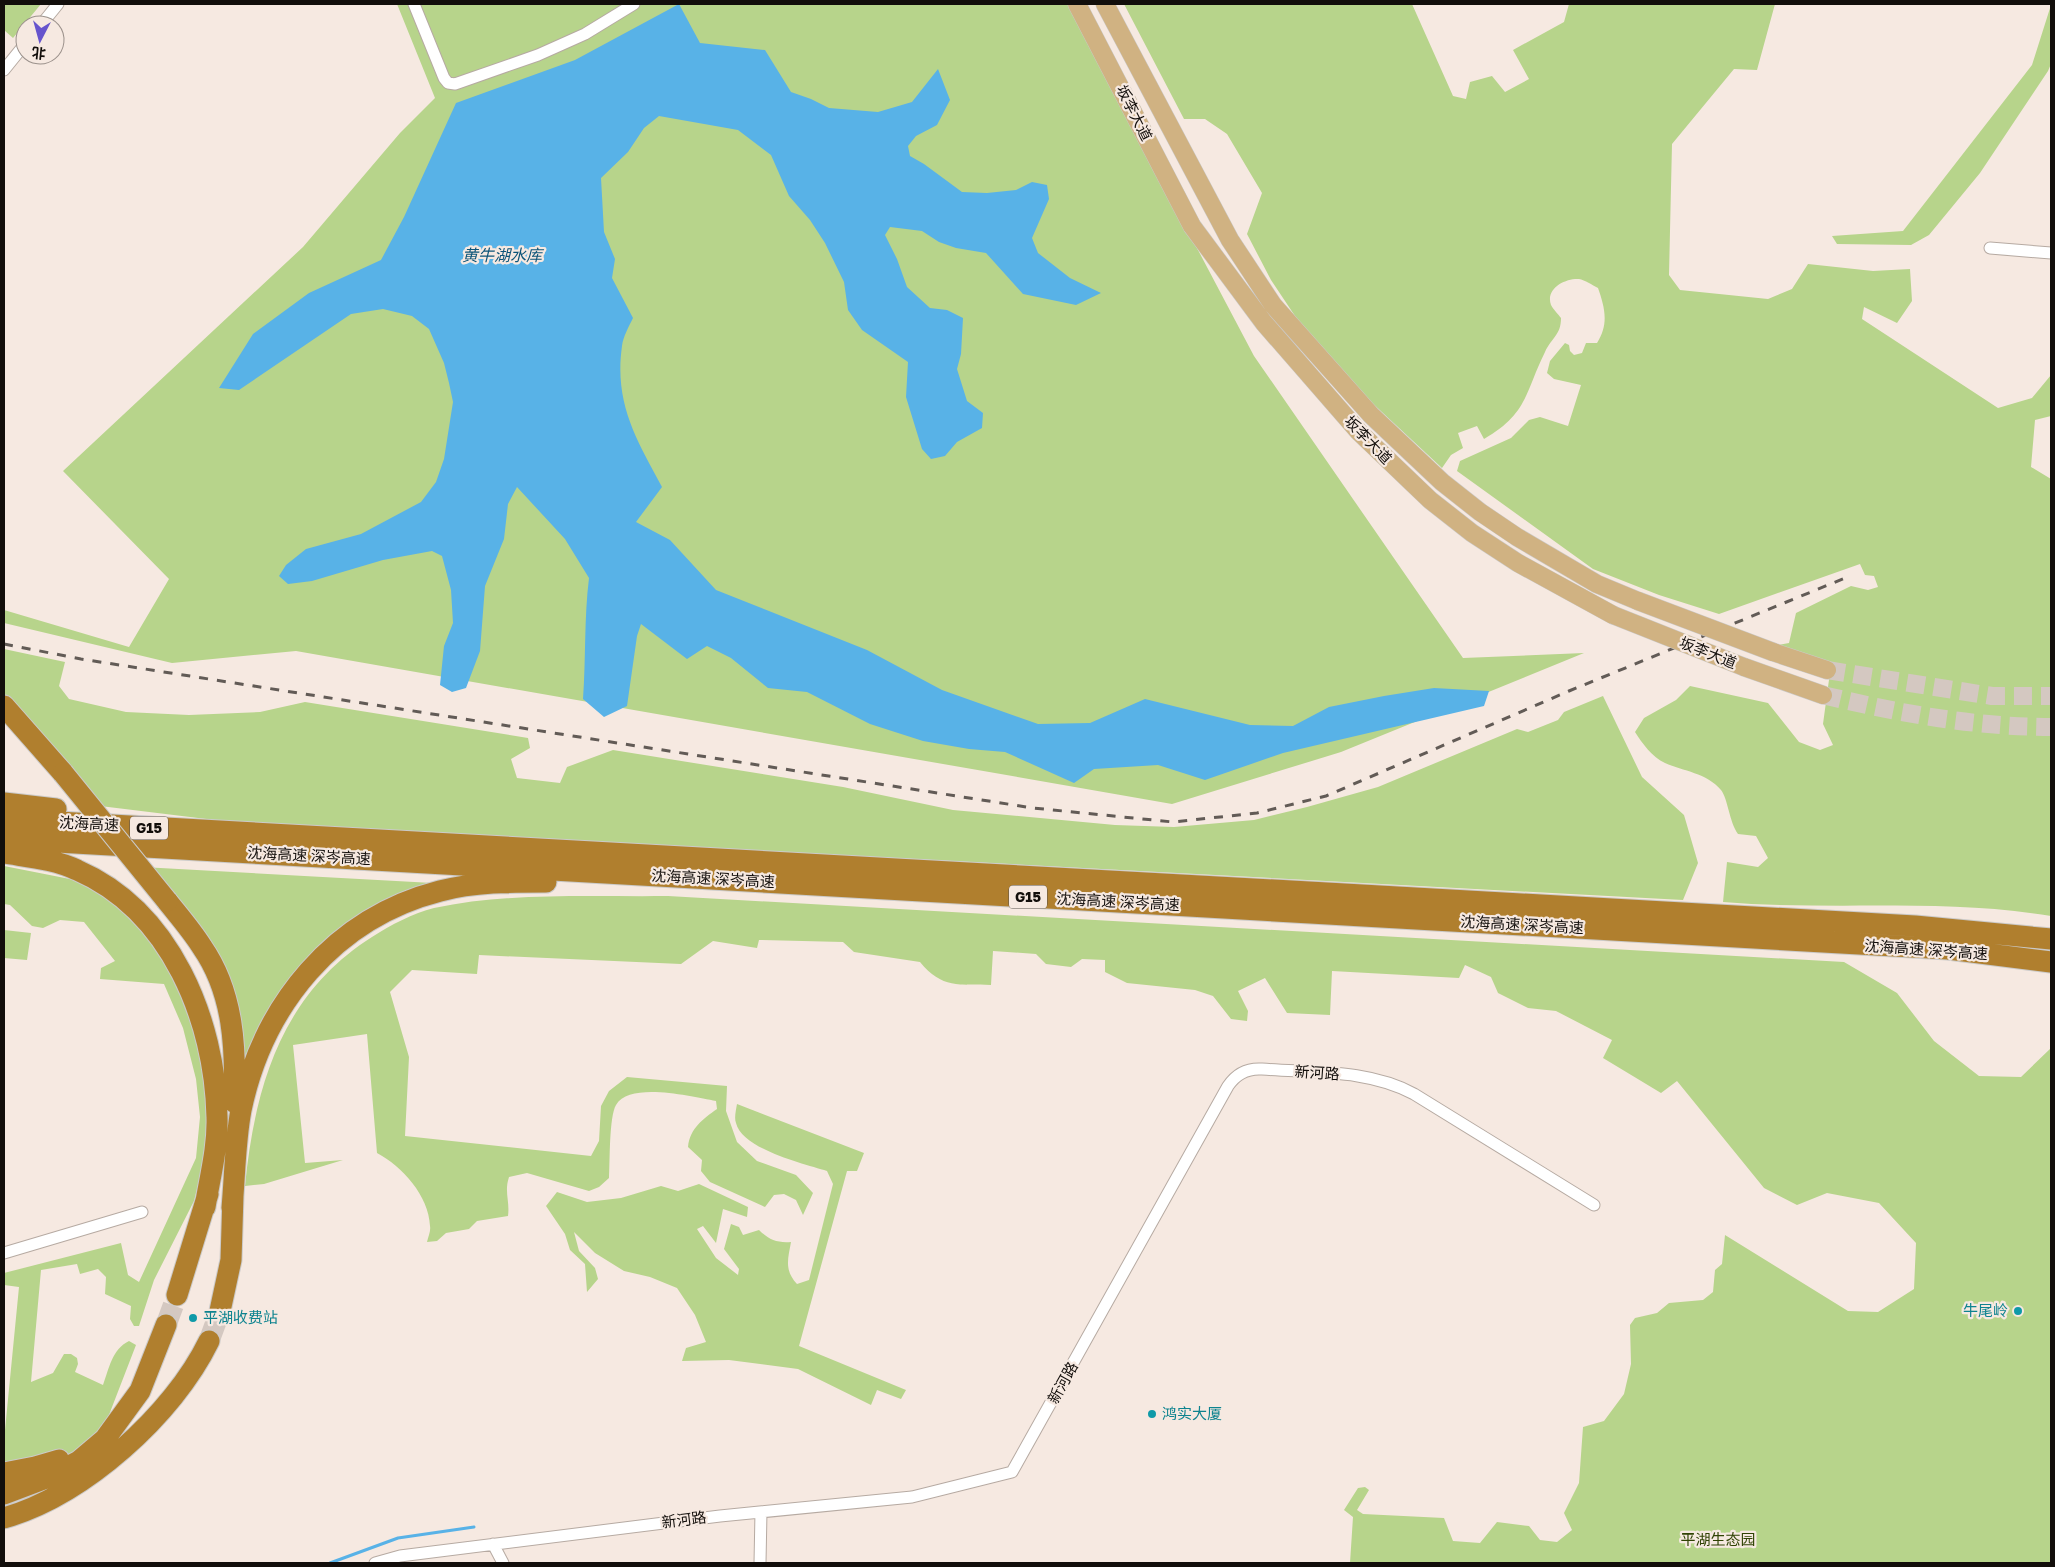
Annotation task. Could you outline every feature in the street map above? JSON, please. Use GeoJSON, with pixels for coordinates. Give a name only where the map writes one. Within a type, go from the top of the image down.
{"type":"FeatureCollection","features":[{"type":"Feature","properties":{"kind":"highway"},"geometry":{"type":"LineString","coordinates":[[4,706],[161,901],[203,948],[216,973],[230,1016],[236,1061],[231,1260],[220,1310]]}},
{"type":"Feature","properties":{"kind":"highway"},"geometry":{"type":"LineString","coordinates":[[4,718],[58,774]]}},
{"type":"Feature","properties":{"kind":"highway"},"geometry":{"type":"LineString","coordinates":[[4,803],[295,836]]}},
{"type":"Feature","properties":{"kind":"highway","name":"沈海高速"},"geometry":{"type":"LineString","coordinates":[[4,819],[295,836]]}},
{"type":"Feature","properties":{"kind":"highway","name":"沈海高速 深岑高速"},"geometry":{"type":"LineString","coordinates":[[295,836],[1866,923],[2051,938]]}},
{"type":"Feature","properties":{"kind":"highway","name":"沈海高速 深岑高速"},"geometry":{"type":"LineString","coordinates":[[4,839],[1948,950],[2051,962]]}},
{"type":"Feature","properties":{"kind":"highway"},"geometry":{"type":"LineString","coordinates":[[4,853],[60,863],[92,876],[134,908],[170,954],[196,1005],[211,1057],[217,1117],[216,1140],[205,1206]]}},
{"type":"Feature","properties":{"kind":"highway"},"geometry":{"type":"LineString","coordinates":[[232,1208],[240,1116],[247,1086],[264,1038],[287,999],[321,956],[369,921],[418,898],[440,891],[469,886],[572,881],[797,884]]}},
{"type":"Feature","properties":{"kind":"highway"},"geometry":{"type":"LineString","coordinates":[[161,901],[196,952],[209,976],[222,1018],[227,1042],[228,1061],[222,1140],[205,1206],[177,1295]]}},
{"type":"Feature","properties":{"kind":"highway"},"geometry":{"type":"LineString","coordinates":[[4,1494],[49,1477],[94,1451],[105,1440],[140,1391],[166,1325]]}},
{"type":"Feature","properties":{"kind":"highway"},"geometry":{"type":"LineString","coordinates":[[4,1518],[45,1503],[77,1484],[112,1458],[168,1402],[199,1361],[209,1341]]}},
{"type":"Feature","properties":{"kind":"highway"},"geometry":{"type":"LineString","coordinates":[[4,1473],[35,1467],[80,1450],[111,1426],[140,1391]]}},
{"type":"Feature","properties":{"kind":"highway"},"geometry":{"type":"LineString","coordinates":[[4,1504],[54,1486],[84,1469],[168,1402]]}},
{"type":"Feature","properties":{"kind":"main road","name":"坂李大道"},"geometry":{"type":"LineString","coordinates":[[1078,4],[1192,226],[1264,323],[1346,417],[1430,500],[1472,533],[1525,568],[1613,615],[1744,667],[1823,695]]}},
{"type":"Feature","properties":{"kind":"main road","name":"坂李大道"},"geometry":{"type":"LineString","coordinates":[[1105,4],[1230,240],[1273,305],[1371,415],[1442,482],[1480,512],[1517,537],[1597,584],[1773,652],[1827,670]]}},
{"type":"Feature","properties":{"kind":"street"},"geometry":{"type":"LineString","coordinates":[[49,15],[58,4]]}},
{"type":"Feature","properties":{"kind":"street"},"geometry":{"type":"LineString","coordinates":[[414,4],[444,78],[448,83],[455,84],[521,61],[577,38],[634,4]]}},
{"type":"Feature","properties":{"kind":"street"},"geometry":{"type":"LineString","coordinates":[[4,70],[15,56]]}},
{"type":"Feature","properties":{"kind":"street"},"geometry":{"type":"LineString","coordinates":[[1990,248],[2051,254]]}},
{"type":"Feature","properties":{"kind":"street","name":"新河路"},"geometry":{"type":"LineString","coordinates":[[375,1563],[400,1556],[494,1544],[761,1512],[912,1497],[1012,1472],[1228,1086],[1236,1076],[1248,1070],[1262,1068],[1354,1075],[1392,1083],[1414,1094],[1594,1205]]}},
{"type":"Feature","properties":{"kind":"street"},"geometry":{"type":"LineString","coordinates":[[4,1253],[142,1212]]}},
{"type":"Feature","properties":{"kind":"street"},"geometry":{"type":"LineString","coordinates":[[760,1563],[761,1512]]}},
{"type":"Feature","properties":{"kind":"street"},"geometry":{"type":"LineString","coordinates":[[494,1544],[504,1563]]}},
{"type":"Feature","properties":{"kind":"green space"},"geometry":{"type":"Polygon","coordinates":[[[4,4],[41,4],[32,15],[15,15],[15,36],[13,38],[4,30],[4,4]]]}},
{"type":"Feature","properties":{"kind":"green space"},"geometry":{"type":"Polygon","coordinates":[[[397,4],[1068,4],[1254,356],[1463,658],[1584,653],[1341,752],[1172,804],[296,651],[172,663],[4,623],[4,610],[129,647],[169,579],[63,471],[303,247],[400,133],[435,98],[397,4]]]}},
{"type":"Feature","properties":{"kind":"green space"},"geometry":{"type":"Polygon","coordinates":[[[1124,4],[1412,4],[1453,96],[1466,99],[1470,82],[1492,76],[1505,92],[1529,79],[1513,50],[1564,22],[1569,4],[1775,4],[1757,70],[1734,69],[1672,144],[1669,275],[1680,290],[1768,299],[1792,289],[1808,264],[1873,271],[1910,269],[1912,301],[1897,323],[1864,307],[1862,319],[1998,408],[2032,398],[2051,375],[2051,416],[2035,420],[2031,467],[2051,479],[2051,916],[1970,907],[1723,902],[1727,862],[1758,867],[1768,858],[1756,836],[1738,834],[1723,794],[1715,784],[1702,776],[1660,760],[1648,749],[1635,732],[1644,718],[1676,700],[1690,686],[1768,703],[1799,742],[1820,750],[1833,745],[1823,724],[1831,665],[1772,646],[1789,643],[1796,613],[1851,586],[1868,590],[1878,587],[1874,576],[1865,575],[1860,564],[1719,614],[1659,595],[1593,569],[1457,471],[1460,461],[1511,438],[1529,420],[1540,417],[1568,426],[1581,385],[1554,379],[1547,373],[1550,361],[1565,343],[1569,345],[1570,351],[1574,355],[1582,353],[1586,343],[1597,343],[1601,336],[1605,316],[1598,288],[1579,279],[1563,282],[1551,294],[1551,305],[1561,318],[1561,324],[1538,366],[1524,401],[1517,411],[1498,430],[1484,439],[1477,426],[1458,433],[1463,448],[1451,455],[1442,468],[1356,388],[1305,331],[1271,280],[1247,234],[1262,193],[1227,134],[1205,119],[1184,119],[1124,4]]]}},
{"type":"Feature","properties":{"kind":"green space"},"geometry":{"type":"Polygon","coordinates":[[[2051,5],[2051,64],[2048,71],[1980,173],[1929,235],[1911,245],[1837,244],[1832,236],[1903,231],[2032,65],[2051,5]]]}},
{"type":"Feature","properties":{"kind":"green space"},"geometry":{"type":"Polygon","coordinates":[[[4,649],[65,662],[59,686],[69,699],[126,712],[189,715],[260,712],[305,702],[528,738],[530,748],[511,759],[517,778],[560,783],[567,767],[613,750],[843,787],[953,810],[1115,825],[1174,827],[1254,820],[1378,787],[1517,729],[1528,732],[1558,720],[1564,712],[1603,696],[1642,777],[1684,815],[1698,863],[1683,900],[239,823],[92,805],[4,703],[4,649]]]}},
{"type":"Feature","properties":{"kind":"green space"},"geometry":{"type":"Polygon","coordinates":[[[4,866],[80,881],[109,898],[137,923],[157,948],[194,1018],[210,1100],[204,1161],[194,1201],[154,1280],[139,1326],[134,1326],[130,1319],[131,1306],[105,1294],[106,1277],[98,1269],[80,1274],[77,1264],[41,1270],[31,1382],[53,1373],[64,1354],[71,1354],[77,1358],[78,1364],[75,1372],[103,1385],[112,1360],[119,1349],[129,1341],[136,1345],[102,1433],[71,1458],[4,1477],[4,1440],[19,1287],[4,1285],[4,1273],[121,1243],[128,1275],[139,1282],[196,1158],[200,1117],[196,1079],[183,1028],[164,984],[100,979],[101,968],[115,961],[84,922],[60,920],[43,928],[32,926],[10,905],[4,904],[4,866]]]}},
{"type":"Feature","properties":{"kind":"green space"},"geometry":{"type":"Polygon","coordinates":[[[142,867],[451,884],[352,925],[247,1069],[243,1036],[142,867]]]}},
{"type":"Feature","properties":{"kind":"green space","name":"平湖生态园"},"geometry":{"type":"Polygon","coordinates":[[[668,896],[1844,962],[1897,993],[1934,1041],[1979,1076],[2021,1077],[2051,1048],[2051,1563],[1350,1563],[1353,1517],[1344,1510],[1358,1488],[1365,1487],[1369,1490],[1357,1510],[1363,1514],[1444,1518],[1453,1541],[1480,1543],[1497,1522],[1529,1526],[1540,1540],[1557,1542],[1572,1530],[1564,1513],[1579,1483],[1583,1427],[1604,1421],[1624,1394],[1631,1364],[1630,1325],[1635,1318],[1657,1313],[1669,1303],[1703,1300],[1713,1292],[1715,1270],[1722,1264],[1725,1235],[1848,1311],[1878,1312],[1914,1289],[1916,1243],[1879,1203],[1827,1193],[1797,1205],[1764,1188],[1677,1081],[1661,1093],[1603,1058],[1612,1040],[1556,1011],[1528,1008],[1498,993],[1491,977],[1465,965],[1459,978],[1332,971],[1330,1015],[1287,1013],[1265,978],[1238,991],[1248,1011],[1247,1021],[1231,1019],[1213,996],[1195,990],[1127,983],[1105,972],[1105,960],[1082,959],[1071,967],[1046,964],[1036,954],[993,951],[991,985],[960,984],[944,981],[928,971],[920,962],[854,952],[843,942],[759,940],[757,948],[713,941],[681,964],[479,955],[477,974],[412,970],[390,992],[409,1057],[405,1136],[591,1156],[599,1141],[601,1106],[609,1091],[627,1077],[727,1086],[726,1111],[737,1142],[757,1161],[796,1175],[813,1193],[803,1215],[796,1200],[784,1194],[774,1195],[765,1207],[710,1182],[701,1171],[702,1160],[688,1147],[689,1140],[694,1129],[717,1109],[716,1101],[678,1094],[647,1092],[623,1098],[616,1105],[611,1129],[609,1178],[599,1187],[589,1191],[527,1173],[509,1177],[507,1187],[508,1216],[477,1221],[469,1229],[446,1233],[437,1241],[427,1242],[430,1230],[428,1215],[419,1193],[396,1166],[377,1153],[367,1034],[293,1045],[305,1163],[343,1160],[264,1184],[245,1186],[256,1112],[278,1045],[295,1014],[316,986],[341,960],[372,937],[418,913],[463,903],[521,897],[668,896]]]}},
{"type":"Feature","properties":{"kind":"green space"},"geometry":{"type":"Polygon","coordinates":[[[4,930],[31,933],[27,960],[4,958],[4,930]]]}},
{"type":"Feature","properties":{"kind":"green space"},"geometry":{"type":"Polygon","coordinates":[[[737,1104],[864,1153],[857,1171],[847,1171],[799,1346],[906,1390],[901,1399],[877,1390],[871,1405],[798,1369],[729,1360],[682,1361],[686,1348],[706,1342],[695,1315],[677,1288],[650,1277],[624,1271],[595,1253],[574,1232],[579,1251],[595,1268],[598,1279],[587,1292],[585,1264],[570,1250],[565,1234],[546,1206],[557,1192],[587,1202],[621,1198],[661,1186],[678,1191],[699,1184],[748,1207],[747,1217],[723,1209],[716,1243],[703,1226],[697,1229],[716,1258],[738,1275],[739,1269],[724,1249],[731,1224],[739,1227],[743,1235],[759,1230],[774,1240],[791,1242],[788,1264],[790,1274],[797,1284],[809,1280],[833,1184],[827,1171],[775,1154],[761,1148],[750,1140],[741,1132],[736,1123],[737,1104]]]}},
{"type":"Feature","properties":{"kind":"water","name":"黄牛湖水库"},"geometry":{"type":"Polygon","coordinates":[[[679,4],[700,43],[765,50],[791,92],[829,108],[878,112],[912,102],[938,69],[950,100],[937,125],[916,136],[908,146],[910,156],[962,192],[987,193],[1016,190],[1032,182],[1047,185],[1049,199],[1032,238],[1038,253],[1070,278],[1101,293],[1076,305],[1023,294],[986,253],[956,248],[939,242],[922,231],[890,227],[885,235],[897,259],[907,287],[930,308],[947,310],[963,318],[961,354],[957,369],[967,401],[983,413],[982,428],[957,442],[945,456],[931,459],[922,449],[906,397],[908,362],[862,330],[848,310],[844,282],[825,243],[810,220],[789,196],[771,155],[738,130],[659,116],[644,128],[628,152],[601,178],[604,232],[615,259],[612,278],[633,318],[622,346],[620,366],[624,403],[636,436],[662,487],[636,522],[670,540],[716,590],[867,650],[942,690],[1038,724],[1090,723],[1145,699],[1250,725],[1293,726],[1329,707],[1434,688],[1489,691],[1484,706],[1283,753],[1205,780],[1158,765],[1094,769],[1074,783],[1005,752],[969,749],[923,741],[870,724],[807,692],[768,688],[731,658],[707,646],[687,659],[641,624],[637,636],[627,706],[604,717],[583,699],[586,608],[589,578],[565,539],[517,487],[508,504],[504,539],[485,586],[480,651],[466,688],[452,692],[440,685],[444,646],[453,623],[451,590],[442,556],[432,551],[383,560],[312,581],[288,584],[279,576],[286,565],[306,549],[361,534],[421,502],[436,482],[444,459],[453,402],[444,363],[429,329],[412,316],[383,309],[351,314],[239,390],[219,388],[253,334],[309,293],[381,260],[404,217],[456,103],[575,60],[679,4]]]}},
{"type":"Feature","properties":{"kind":"waterway"},"geometry":{"type":"LineString","coordinates":[[330,1563],[398,1538],[474,1527]]}},
{"type":"Feature","properties":{"kind":"tunnel"},"geometry":{"type":"LineString","coordinates":[[1827,670],[1992,696],[2051,696]]}},
{"type":"Feature","properties":{"kind":"tunnel"},"geometry":{"type":"LineString","coordinates":[[1823,695],[1879,708],[1936,718],[1993,725],[2051,727]]}},
{"type":"Feature","properties":{"kind":"tunnel"},"geometry":{"type":"LineString","coordinates":[[166,1325],[177,1295]]}},
{"type":"Feature","properties":{"kind":"tunnel"},"geometry":{"type":"LineString","coordinates":[[209,1341],[220,1311]]}},
{"type":"Feature","properties":{"kind":"railway"},"geometry":{"type":"LineString","coordinates":[[4,644],[81,659],[1033,808],[1173,822],[1257,813],[1326,796],[1569,691],[1850,576]]}},
{"type":"Feature","properties":{"kind":"place","name":"牛尾岭"},"geometry":{"type":"Point","coordinates":[2018,1311]}},
{"type":"Feature","properties":{"kind":"place","name":"平湖收费站"},"geometry":{"type":"Point","coordinates":[193,1318]}},
{"type":"Feature","properties":{"kind":"place","name":"鸿实大厦"},"geometry":{"type":"Point","coordinates":[1152,1414]}}]}
